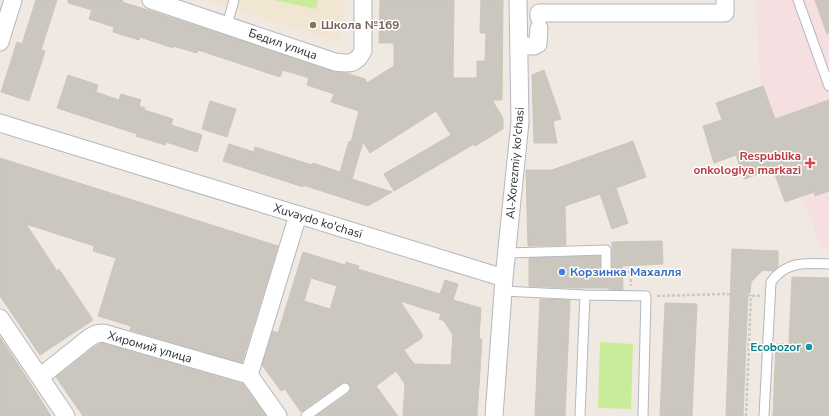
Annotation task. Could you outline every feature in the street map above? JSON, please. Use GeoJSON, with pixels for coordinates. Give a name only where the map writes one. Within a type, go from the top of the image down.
{"type":"FeatureCollection","features":[{"type":"Feature","properties":{"kind":"street"},"geometry":{"type":"LineString","coordinates":[[0,42],[13,0]]}},
{"type":"Feature","properties":{"kind":"street","name":"Бедил улица"},"geometry":{"type":"LineString","coordinates":[[151,0],[335,62],[348,64],[360,57],[363,51],[363,0]]}},
{"type":"Feature","properties":{"kind":"street","name":"Al-Xorezmiy ko'chasi"},"geometry":{"type":"LineString","coordinates":[[504,284],[520,122],[518,0]]}},
{"type":"Feature","properties":{"kind":"street"},"geometry":{"type":"LineString","coordinates":[[519,46],[534,46],[538,44],[539,15],[725,13],[725,0]]}},
{"type":"Feature","properties":{"kind":"street","name":"Xuvaydo ko'chasi"},"geometry":{"type":"LineString","coordinates":[[0,123],[298,215],[504,284]]}},
{"type":"Feature","properties":{"kind":"street"},"geometry":{"type":"LineString","coordinates":[[278,416],[249,375],[298,215]]}},
{"type":"Feature","properties":{"kind":"street"},"geometry":{"type":"LineString","coordinates":[[494,416],[504,284]]}},
{"type":"Feature","properties":{"kind":"street"},"geometry":{"type":"LineString","coordinates":[[0,318],[66,416]]}},
{"type":"Feature","properties":{"kind":"street","name":"Хиромий улица"},"geometry":{"type":"LineString","coordinates":[[40,377],[90,338],[96,334],[103,333],[249,375]]}},
{"type":"Feature","properties":{"kind":"lane"},"geometry":{"type":"LineString","coordinates":[[227,25],[234,0]]}},
{"type":"Feature","properties":{"kind":"lane"},"geometry":{"type":"LineString","coordinates":[[798,0],[829,86]]}},
{"type":"Feature","properties":{"kind":"lane"},"geometry":{"type":"LineString","coordinates":[[507,253],[606,250],[606,272]]}},
{"type":"Feature","properties":{"kind":"lane"},"geometry":{"type":"LineString","coordinates":[[764,416],[771,282],[777,274],[786,267],[809,263],[829,264]]}},
{"type":"Feature","properties":{"kind":"lane"},"geometry":{"type":"LineString","coordinates":[[504,284],[584,295],[646,296],[643,416]]}},
{"type":"Feature","properties":{"kind":"lane"},"geometry":{"type":"LineString","coordinates":[[580,416],[584,295]]}},
{"type":"Feature","properties":{"kind":"lane"},"geometry":{"type":"LineString","coordinates":[[306,416],[345,388]]}},
{"type":"Feature","properties":{"kind":"path"},"geometry":{"type":"LineString","coordinates":[[606,272],[630,272],[631,296]]}},
{"type":"Feature","properties":{"kind":"path"},"geometry":{"type":"LineString","coordinates":[[646,296],[723,294],[770,296]]}},
{"type":"Feature","properties":{"kind":"path"},"geometry":{"type":"LineString","coordinates":[[746,416],[751,295]]}},
{"type":"Feature","properties":{"kind":"shaded area","name":"Школа №169"},"geometry":{"type":"Polygon","coordinates":[[[205,0],[345,0],[338,42],[205,0]]]}},
{"type":"Feature","properties":{"kind":"shaded area","name":"Respublika onkologiya markazi"},"geometry":{"type":"Polygon","coordinates":[[[756,0],[829,0],[829,248],[821,248],[760,78],[756,0]]]}},
{"type":"Feature","properties":{"kind":"green space"},"geometry":{"type":"Polygon","coordinates":[[[274,0],[318,0],[316,9],[274,0]]]}},
{"type":"Feature","properties":{"kind":"green space"},"geometry":{"type":"Polygon","coordinates":[[[600,342],[633,344],[631,409],[598,408],[600,342]]]}},
{"type":"Feature","properties":{"kind":"building"},"geometry":{"type":"Polygon","coordinates":[[[36,0],[57,0],[41,50],[45,51],[29,101],[1,92],[17,42],[22,44],[36,0]]]}},
{"type":"Feature","properties":{"kind":"building"},"geometry":{"type":"Polygon","coordinates":[[[68,0],[123,0],[122,2],[332,71],[346,73],[365,79],[367,83],[394,66],[394,43],[379,43],[380,0],[454,0],[453,78],[477,78],[477,61],[485,61],[486,33],[480,33],[481,0],[503,0],[502,100],[492,100],[503,118],[503,129],[475,146],[474,144],[394,191],[384,174],[451,135],[436,111],[370,153],[363,142],[352,179],[392,192],[368,206],[303,185],[303,187],[223,161],[229,144],[254,152],[255,147],[340,172],[349,141],[351,142],[359,111],[331,102],[334,94],[307,85],[309,78],[283,70],[280,77],[198,50],[197,53],[173,46],[173,48],[140,37],[139,40],[113,32],[114,27],[89,19],[92,10],[68,3],[68,0]]]}},
{"type":"Feature","properties":{"kind":"building"},"geometry":{"type":"Polygon","coordinates":[[[815,0],[829,0],[829,33],[827,34],[815,0]]]}},
{"type":"Feature","properties":{"kind":"building"},"geometry":{"type":"Polygon","coordinates":[[[544,70],[561,119],[553,121],[557,143],[534,143],[532,75],[544,70]]]}},
{"type":"Feature","properties":{"kind":"building"},"geometry":{"type":"Polygon","coordinates":[[[68,75],[98,85],[96,92],[119,100],[121,94],[141,100],[139,106],[145,108],[144,110],[173,119],[171,125],[202,135],[197,152],[166,142],[165,145],[136,136],[137,134],[57,108],[68,75]]]}},
{"type":"Feature","properties":{"kind":"building"},"geometry":{"type":"Polygon","coordinates":[[[763,86],[775,119],[829,100],[829,191],[815,196],[814,192],[785,202],[773,169],[744,179],[736,155],[714,163],[703,126],[722,120],[716,103],[763,86]]]}},
{"type":"Feature","properties":{"kind":"building"},"geometry":{"type":"Polygon","coordinates":[[[210,101],[236,109],[227,137],[202,129],[210,101]]]}},
{"type":"Feature","properties":{"kind":"building"},"geometry":{"type":"Polygon","coordinates":[[[633,141],[646,177],[616,188],[628,223],[612,229],[600,194],[565,206],[566,245],[528,246],[526,170],[552,170],[633,141]]]}},
{"type":"Feature","properties":{"kind":"building"},"geometry":{"type":"Polygon","coordinates":[[[0,158],[278,246],[242,363],[130,330],[131,326],[98,316],[116,258],[93,251],[94,246],[26,224],[57,271],[59,269],[93,320],[40,355],[0,296],[0,158]]]}},
{"type":"Feature","properties":{"kind":"building"},"geometry":{"type":"Polygon","coordinates":[[[662,241],[663,264],[622,266],[623,290],[608,288],[529,286],[529,258],[600,256],[601,275],[606,278],[611,275],[612,272],[612,242],[662,241]]]}},
{"type":"Feature","properties":{"kind":"building"},"geometry":{"type":"Polygon","coordinates":[[[732,249],[778,251],[778,266],[773,271],[763,270],[751,282],[750,293],[748,293],[743,416],[726,416],[732,249]]]}},
{"type":"Feature","properties":{"kind":"building"},"geometry":{"type":"Polygon","coordinates":[[[303,252],[345,265],[346,262],[359,266],[358,269],[440,294],[445,280],[458,284],[453,300],[481,308],[479,339],[482,339],[477,416],[403,416],[405,384],[396,371],[376,386],[398,416],[316,416],[349,393],[351,388],[350,385],[345,382],[301,412],[285,389],[281,391],[262,365],[273,331],[278,333],[303,252]],[[311,278],[304,301],[330,309],[337,286],[311,278]],[[400,301],[422,334],[422,338],[404,350],[414,364],[451,365],[453,335],[444,321],[439,319],[441,314],[400,301]]]}},
{"type":"Feature","properties":{"kind":"building","name":"Ecobozor"},"geometry":{"type":"Polygon","coordinates":[[[792,277],[829,278],[829,416],[773,416],[776,344],[789,344],[792,277]]]}},
{"type":"Feature","properties":{"kind":"building"},"geometry":{"type":"Polygon","coordinates":[[[540,299],[570,300],[565,416],[535,416],[540,299]]]}},
{"type":"Feature","properties":{"kind":"building"},"geometry":{"type":"Polygon","coordinates":[[[665,303],[697,304],[692,416],[660,416],[665,303]]]}},
{"type":"Feature","properties":{"kind":"building"},"geometry":{"type":"Polygon","coordinates":[[[0,337],[29,381],[51,416],[0,416],[0,337]]]}},
{"type":"Feature","properties":{"kind":"building"},"geometry":{"type":"Polygon","coordinates":[[[102,343],[243,384],[266,416],[83,416],[56,377],[94,347],[102,343]]]}},
{"type":"Feature","properties":{"kind":"place","name":"Школа №169"},"geometry":{"type":"Point","coordinates":[313,25]}},
{"type":"Feature","properties":{"kind":"place","name":"Respublika onkologiya markazi"},"geometry":{"type":"Point","coordinates":[810,163]}},
{"type":"Feature","properties":{"kind":"place","name":"Корзинка Махалля"},"geometry":{"type":"Point","coordinates":[562,272]}},
{"type":"Feature","properties":{"kind":"place","name":"Ecobozor"},"geometry":{"type":"Point","coordinates":[809,347]}}]}
